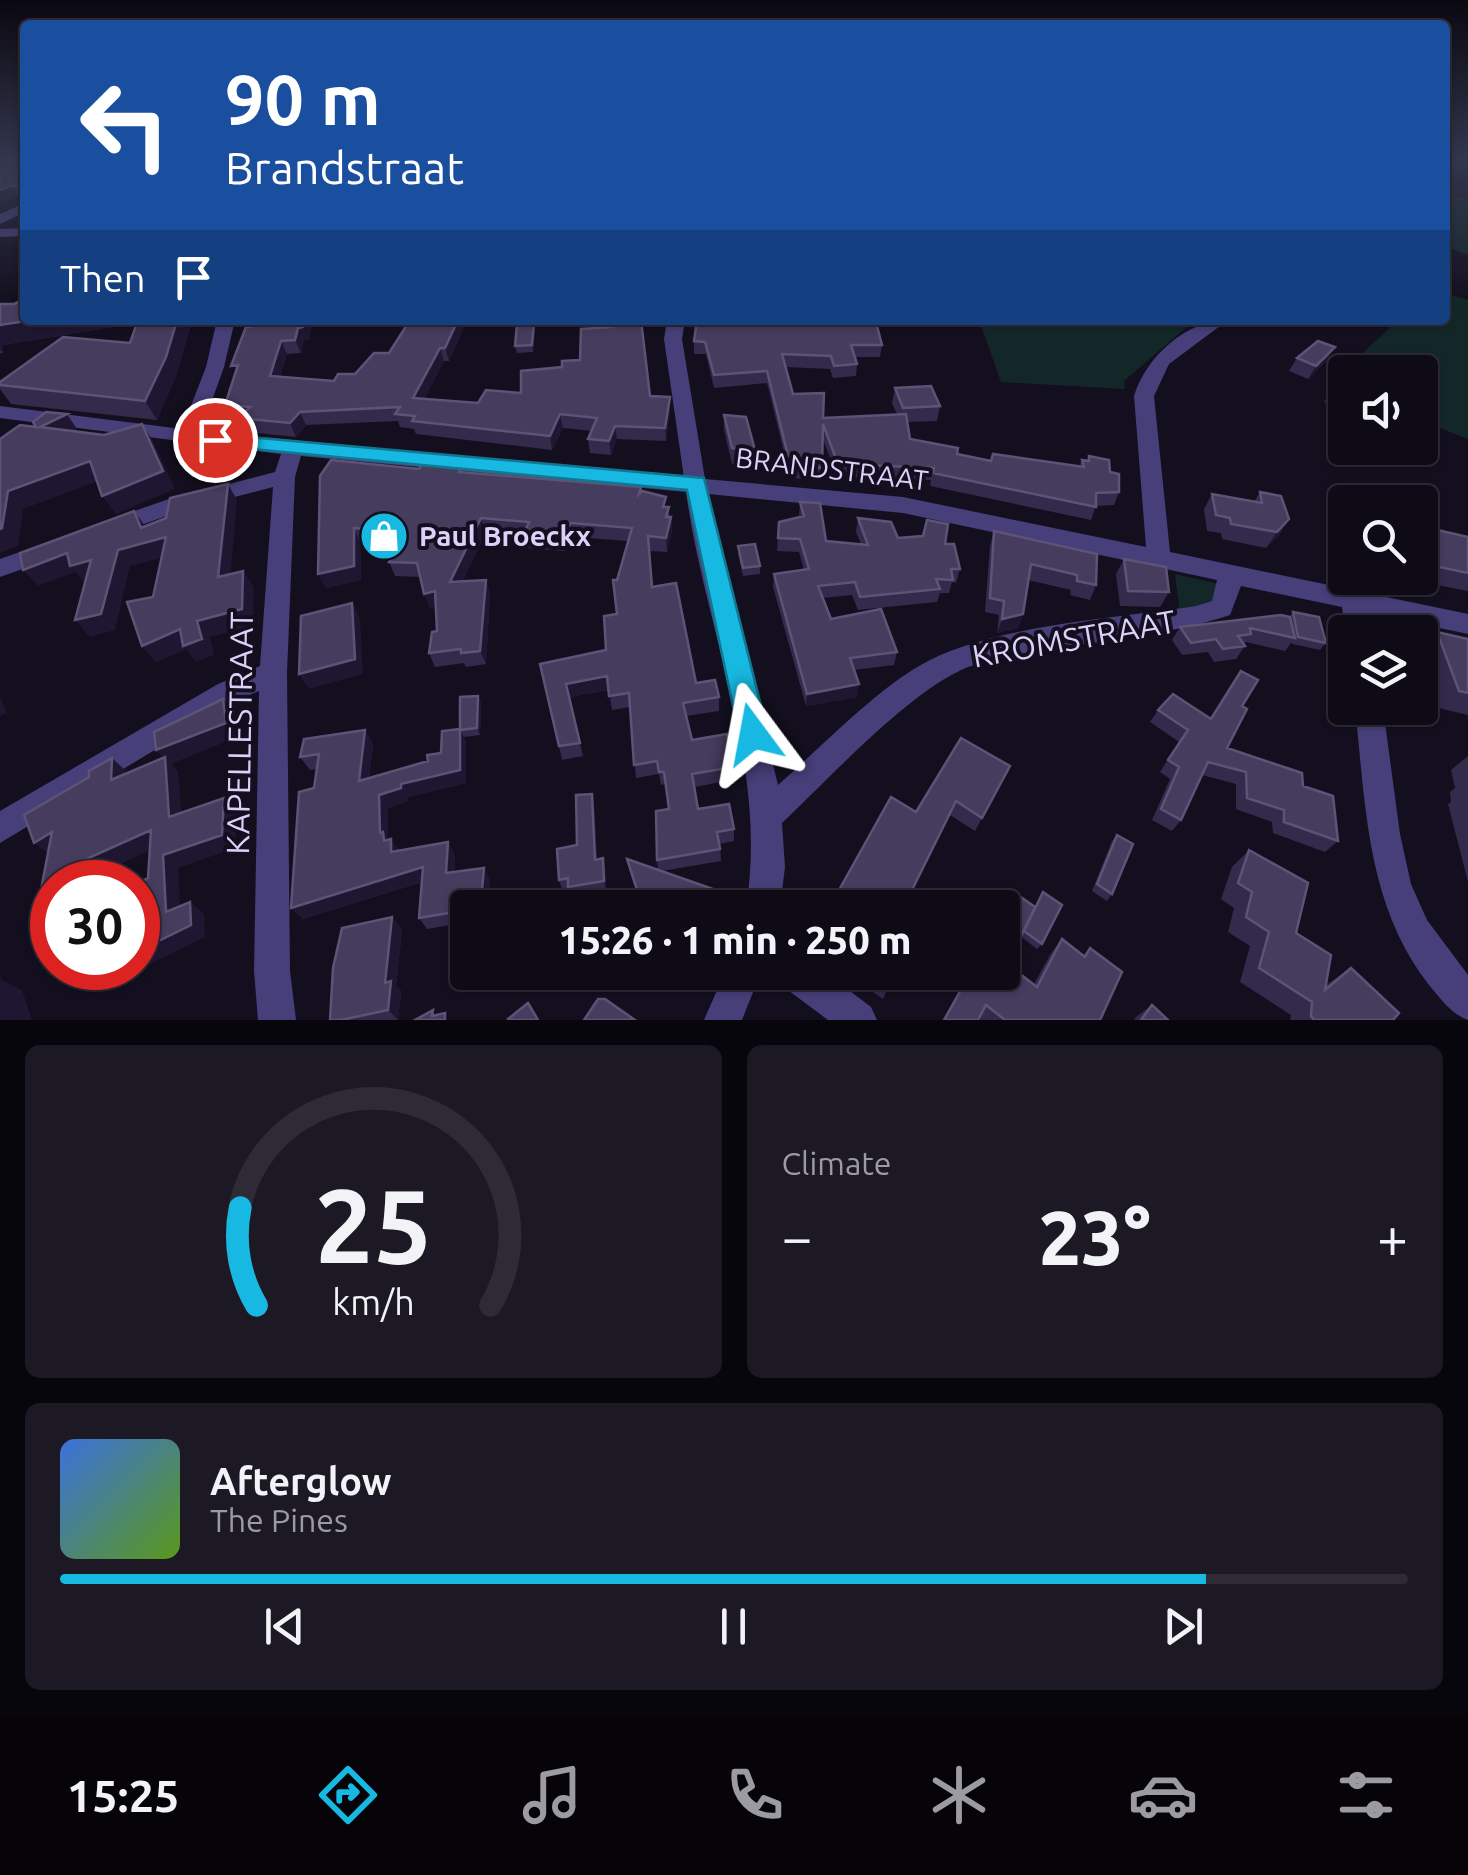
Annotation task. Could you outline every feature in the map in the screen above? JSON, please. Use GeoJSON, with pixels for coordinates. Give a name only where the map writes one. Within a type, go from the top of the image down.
{"type":"FeatureCollection","features":[{"type":"Feature","properties":{"kind":"street"},"geometry":{"type":"LineString","coordinates":[[189,437],[215,367],[225,325]]}},
{"type":"Feature","properties":{"kind":"street"},"geometry":{"type":"LineString","coordinates":[[675,325],[673,339],[696,483],[762,772],[769,867],[766,890]]}},
{"type":"Feature","properties":{"kind":"street"},"geometry":{"type":"LineString","coordinates":[[1159,558],[1144,396],[1147,377],[1166,355],[1212,325]]}},
{"type":"Feature","properties":{"kind":"street","name":"BRANDSTRAAT"},"geometry":{"type":"LineString","coordinates":[[0,412],[189,437],[288,462],[696,483],[903,506],[1468,624]]}},
{"type":"Feature","properties":{"kind":"street"},"geometry":{"type":"LineString","coordinates":[[0,568],[288,462]]}},
{"type":"Feature","properties":{"kind":"street","name":"KAPELLESTRAAT"},"geometry":{"type":"LineString","coordinates":[[277,1020],[272,955],[274,673],[288,462]]}},
{"type":"Feature","properties":{"kind":"street","name":"KROMSTRAAT"},"geometry":{"type":"LineString","coordinates":[[766,816],[928,674],[1003,646],[1196,616],[1221,608],[1229,592],[1230,574]]}},
{"type":"Feature","properties":{"kind":"street"},"geometry":{"type":"LineString","coordinates":[[1354,600],[1356,615]]}},
{"type":"Feature","properties":{"kind":"street"},"geometry":{"type":"LineString","coordinates":[[0,828],[228,692],[274,673]]}},
{"type":"Feature","properties":{"kind":"street"},"geometry":{"type":"LineString","coordinates":[[1371,725],[1390,856],[1402,907],[1422,943],[1468,1002]]}},
{"type":"Feature","properties":{"kind":"street"},"geometry":{"type":"LineString","coordinates":[[723,1020],[736,990]]}},
{"type":"Feature","properties":{"kind":"street"},"geometry":{"type":"LineString","coordinates":[[818,990],[858,1020]]}},
{"type":"Feature","properties":{"kind":"green space"},"geometry":{"type":"Polygon","coordinates":[[[1450,208],[1468,208],[1468,255],[1450,248],[1450,208]]]}},
{"type":"Feature","properties":{"kind":"green space"},"geometry":{"type":"Polygon","coordinates":[[[1450,295],[1468,300],[1468,439],[1438,427],[1438,355],[1361,355],[1393,325],[1450,325],[1450,295]]]}},
{"type":"Feature","properties":{"kind":"green space"},"geometry":{"type":"Polygon","coordinates":[[[981,325],[1189,325],[1124,381],[1125,389],[1001,382],[981,325]]]}},
{"type":"Feature","properties":{"kind":"green space"},"geometry":{"type":"Polygon","coordinates":[[[1175,574],[1219,584],[1213,603],[1180,613],[1175,574]]]}},
{"type":"Feature","properties":{"kind":"building"},"geometry":{"type":"Polygon","coordinates":[[[20,301],[20,322],[0,325],[0,304],[20,301]]]}},
{"type":"Feature","properties":{"kind":"building"},"geometry":{"type":"Polygon","coordinates":[[[136,325],[176,325],[166,357],[145,401],[0,385],[63,337],[130,343],[136,325]]]}},
{"type":"Feature","properties":{"kind":"building"},"geometry":{"type":"Polygon","coordinates":[[[304,325],[298,328],[295,340],[281,341],[270,376],[334,381],[338,374],[355,374],[374,353],[389,353],[407,325],[456,325],[413,398],[478,403],[486,390],[521,393],[521,371],[562,367],[562,361],[580,360],[581,329],[642,325],[650,396],[670,397],[665,428],[615,426],[609,441],[588,439],[597,418],[560,414],[550,436],[412,421],[415,416],[395,414],[400,407],[300,412],[290,423],[239,418],[250,407],[225,405],[238,365],[231,366],[246,327],[304,325]]]}},
{"type":"Feature","properties":{"kind":"building"},"geometry":{"type":"Polygon","coordinates":[[[517,325],[534,325],[532,345],[515,346],[517,325]]]}},
{"type":"Feature","properties":{"kind":"building"},"geometry":{"type":"Polygon","coordinates":[[[696,325],[877,325],[882,345],[851,345],[857,364],[834,366],[831,356],[782,354],[793,394],[824,393],[823,418],[906,414],[910,439],[958,448],[957,454],[991,461],[993,454],[1084,467],[1082,460],[1089,461],[1089,456],[1109,460],[1110,472],[1119,474],[1119,492],[1096,493],[1096,507],[933,473],[934,468],[838,464],[823,424],[822,468],[793,466],[794,456],[788,456],[767,371],[714,375],[705,342],[694,341],[696,325]]]}},
{"type":"Feature","properties":{"kind":"building"},"geometry":{"type":"Polygon","coordinates":[[[1318,341],[1335,347],[1316,366],[1297,358],[1318,341]]]}},
{"type":"Feature","properties":{"kind":"building"},"geometry":{"type":"Polygon","coordinates":[[[931,386],[940,406],[903,408],[895,388],[931,386]]]}},
{"type":"Feature","properties":{"kind":"building"},"geometry":{"type":"Polygon","coordinates":[[[46,412],[67,414],[40,427],[104,435],[142,424],[163,471],[102,496],[90,461],[8,491],[0,529],[0,439],[20,425],[36,427],[33,422],[46,412]]]}},
{"type":"Feature","properties":{"kind":"building"},"geometry":{"type":"Polygon","coordinates":[[[724,415],[746,417],[755,450],[732,448],[724,415]]]}},
{"type":"Feature","properties":{"kind":"building"},"geometry":{"type":"Polygon","coordinates":[[[331,460],[419,469],[423,463],[462,466],[459,472],[641,487],[639,494],[642,491],[666,497],[663,507],[669,507],[666,517],[671,517],[666,538],[648,536],[652,587],[676,583],[696,683],[715,680],[719,697],[683,703],[692,740],[727,734],[733,767],[692,774],[698,809],[729,804],[734,829],[717,832],[720,849],[657,860],[656,811],[669,809],[664,772],[659,772],[657,761],[634,765],[629,693],[609,696],[607,676],[566,684],[580,743],[559,746],[540,664],[606,650],[604,616],[617,614],[613,580],[617,580],[632,528],[571,523],[562,536],[524,534],[529,522],[481,518],[450,582],[486,580],[480,651],[429,653],[432,632],[437,631],[435,591],[424,594],[417,563],[389,562],[402,531],[354,528],[354,566],[318,574],[320,476],[331,460]]]}},
{"type":"Feature","properties":{"kind":"building"},"geometry":{"type":"Polygon","coordinates":[[[228,484],[218,577],[243,571],[242,609],[197,621],[202,639],[183,646],[180,629],[142,646],[127,602],[153,597],[166,537],[118,550],[101,614],[75,620],[91,560],[70,566],[67,553],[23,570],[20,553],[134,511],[141,528],[166,518],[170,498],[228,484]]]}},
{"type":"Feature","properties":{"kind":"building"},"geometry":{"type":"Polygon","coordinates":[[[1260,492],[1281,496],[1289,519],[1277,532],[1231,524],[1230,518],[1216,515],[1212,494],[1262,503],[1260,492]]]}},
{"type":"Feature","properties":{"kind":"building"},"geometry":{"type":"Polygon","coordinates":[[[800,502],[820,503],[826,541],[868,545],[858,518],[891,522],[898,538],[923,536],[927,520],[948,524],[945,544],[954,544],[960,569],[951,569],[953,580],[936,579],[940,589],[860,597],[855,582],[818,586],[831,619],[881,609],[897,652],[850,658],[859,684],[807,694],[774,574],[809,569],[800,539],[778,538],[779,522],[804,516],[800,502]]]}},
{"type":"Feature","properties":{"kind":"building"},"geometry":{"type":"Polygon","coordinates":[[[1438,530],[1468,537],[1468,573],[1438,567],[1438,530]]]}},
{"type":"Feature","properties":{"kind":"building"},"geometry":{"type":"Polygon","coordinates":[[[994,531],[1097,554],[1096,585],[1077,581],[1077,575],[1031,564],[1023,614],[1002,619],[1004,601],[990,598],[994,531]]]}},
{"type":"Feature","properties":{"kind":"building"},"geometry":{"type":"Polygon","coordinates":[[[755,544],[760,566],[743,568],[738,546],[755,544]]]}},
{"type":"Feature","properties":{"kind":"building"},"geometry":{"type":"Polygon","coordinates":[[[1124,559],[1166,567],[1169,592],[1128,591],[1124,559]]]}},
{"type":"Feature","properties":{"kind":"building"},"geometry":{"type":"Polygon","coordinates":[[[352,603],[355,659],[299,674],[301,616],[352,603]]]}},
{"type":"Feature","properties":{"kind":"building"},"geometry":{"type":"Polygon","coordinates":[[[1293,612],[1319,617],[1326,643],[1298,637],[1293,612]]]}},
{"type":"Feature","properties":{"kind":"building"},"geometry":{"type":"Polygon","coordinates":[[[1290,617],[1295,638],[1250,628],[1251,634],[1238,636],[1245,646],[1223,649],[1216,639],[1191,643],[1180,627],[1290,617]]]}},
{"type":"Feature","properties":{"kind":"building"},"geometry":{"type":"Polygon","coordinates":[[[1438,632],[1468,639],[1468,693],[1459,691],[1438,632]]]}},
{"type":"Feature","properties":{"kind":"building"},"geometry":{"type":"Polygon","coordinates":[[[1241,671],[1258,680],[1242,706],[1247,709],[1227,748],[1302,773],[1303,786],[1333,796],[1338,841],[1284,822],[1284,810],[1247,798],[1246,772],[1208,762],[1181,820],[1161,809],[1179,767],[1168,760],[1188,730],[1158,710],[1173,694],[1211,719],[1241,671]]]}},
{"type":"Feature","properties":{"kind":"building"},"geometry":{"type":"Polygon","coordinates":[[[478,696],[477,728],[460,730],[460,697],[478,696]]]}},
{"type":"Feature","properties":{"kind":"building"},"geometry":{"type":"Polygon","coordinates":[[[223,699],[226,723],[156,750],[154,732],[223,699]]]}},
{"type":"Feature","properties":{"kind":"building"},"geometry":{"type":"Polygon","coordinates":[[[460,729],[460,770],[401,784],[401,788],[379,795],[380,833],[383,832],[384,841],[391,839],[391,852],[448,842],[446,873],[484,868],[482,890],[450,890],[450,913],[419,918],[423,867],[291,908],[299,792],[314,788],[319,754],[300,757],[304,739],[365,730],[359,781],[428,761],[427,755],[441,753],[442,731],[460,729]]]}},
{"type":"Feature","properties":{"kind":"building"},"geometry":{"type":"Polygon","coordinates":[[[961,738],[1010,766],[982,818],[956,801],[912,890],[839,890],[891,797],[916,812],[961,738]]]}},
{"type":"Feature","properties":{"kind":"building"},"geometry":{"type":"Polygon","coordinates":[[[165,757],[169,817],[224,798],[222,835],[163,855],[166,912],[190,902],[191,925],[160,940],[160,860],[149,860],[151,830],[84,860],[47,860],[52,832],[34,843],[24,815],[89,777],[89,771],[112,758],[111,780],[165,757]]]}},
{"type":"Feature","properties":{"kind":"building"},"geometry":{"type":"Polygon","coordinates":[[[592,794],[595,860],[603,858],[604,881],[568,887],[568,878],[559,880],[557,849],[577,845],[576,795],[592,794]]]}},
{"type":"Feature","properties":{"kind":"building"},"geometry":{"type":"Polygon","coordinates":[[[1117,835],[1133,844],[1112,894],[1097,884],[1117,835]]]}},
{"type":"Feature","properties":{"kind":"building"},"geometry":{"type":"Polygon","coordinates":[[[1249,850],[1308,883],[1296,933],[1331,955],[1325,990],[1351,968],[1399,1013],[1393,1020],[1314,1020],[1312,1002],[1259,968],[1269,932],[1246,917],[1252,892],[1238,883],[1249,850]]]}},
{"type":"Feature","properties":{"kind":"building"},"geometry":{"type":"Polygon","coordinates":[[[627,859],[713,889],[713,890],[637,890],[627,859]]]}},
{"type":"Feature","properties":{"kind":"building"},"geometry":{"type":"Polygon","coordinates":[[[1043,892],[1062,905],[1042,944],[1024,931],[1043,892]]]}},
{"type":"Feature","properties":{"kind":"building"},"geometry":{"type":"Polygon","coordinates":[[[1020,897],[1035,907],[1020,933],[1020,897]]]}},
{"type":"Feature","properties":{"kind":"building"},"geometry":{"type":"Polygon","coordinates":[[[392,917],[385,983],[391,981],[388,1010],[330,1020],[333,968],[342,928],[392,917]]]}},
{"type":"Feature","properties":{"kind":"building"},"geometry":{"type":"Polygon","coordinates":[[[1062,939],[1085,957],[1090,948],[1122,972],[1100,1020],[1005,1020],[986,1005],[978,1020],[944,1020],[961,990],[1020,990],[1020,974],[1037,987],[1062,939]]]}},
{"type":"Feature","properties":{"kind":"building"},"geometry":{"type":"Polygon","coordinates":[[[598,999],[605,999],[635,1020],[584,1020],[598,999]]]}},
{"type":"Feature","properties":{"kind":"building"},"geometry":{"type":"Polygon","coordinates":[[[528,1003],[538,1020],[508,1019],[528,1003]]]}},
{"type":"Feature","properties":{"kind":"building"},"geometry":{"type":"Polygon","coordinates":[[[1152,1005],[1168,1020],[1141,1020],[1152,1005]]]}},
{"type":"Feature","properties":{"kind":"building"},"geometry":{"type":"Polygon","coordinates":[[[433,1010],[432,1016],[445,1013],[445,1020],[415,1020],[433,1010]]]}},
{"type":"Feature","properties":{"kind":"place","name":"Paul Broeckx"},"geometry":{"type":"Point","coordinates":[384,536]}},
{"type":"Feature","properties":{"kind":"route"},"geometry":{"type":"LineString","coordinates":[[215,440],[696,483],[753,734]]}}]}
